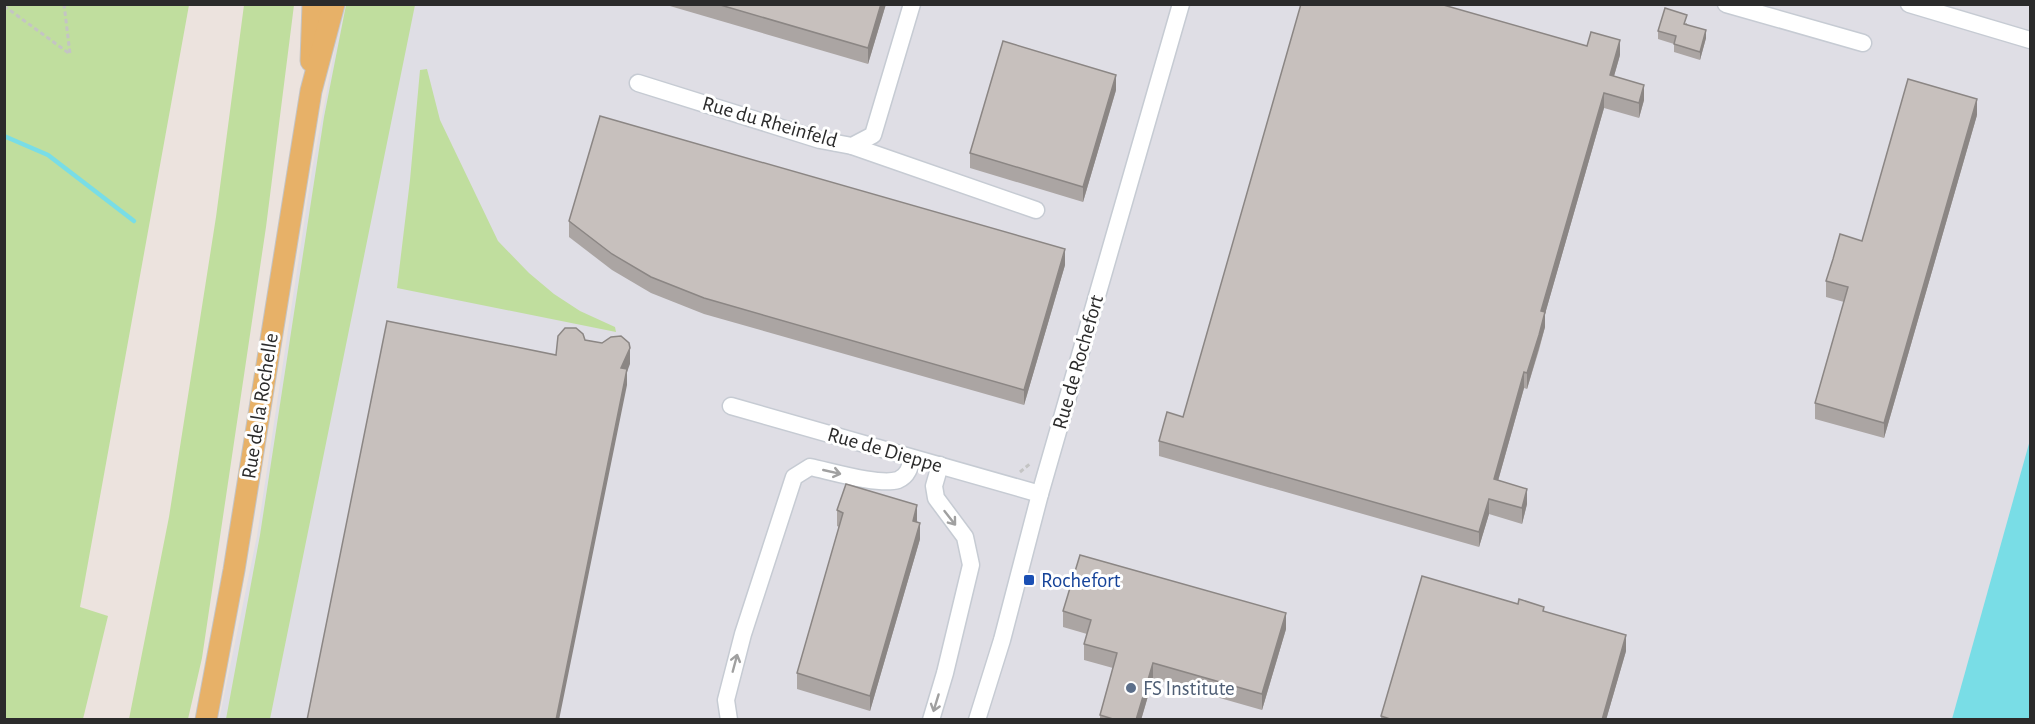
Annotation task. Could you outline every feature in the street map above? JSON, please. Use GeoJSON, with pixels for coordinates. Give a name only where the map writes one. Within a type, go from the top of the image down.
{"type":"FeatureCollection","features":[{"type":"Feature","properties":{"kind":"main road","name":"Rue de la Rochelle"},"geometry":{"type":"LineString","coordinates":[[311,91],[310,38],[313,4]]}},
{"type":"Feature","properties":{"kind":"main road","name":"Rue de la Rochelle"},"geometry":{"type":"LineString","coordinates":[[206,720],[234,570],[311,91],[334,4]]}},
{"type":"Feature","properties":{"kind":"street","name":"Rue du Rheinfeld"},"geometry":{"type":"LineString","coordinates":[[638,82],[820,140],[852,146],[873,135],[912,4]]}},
{"type":"Feature","properties":{"kind":"street","name":"Rue de Rochefort"},"geometry":{"type":"LineString","coordinates":[[977,720],[1002,640],[1016,578],[1181,4]]}},
{"type":"Feature","properties":{"kind":"street"},"geometry":{"type":"LineString","coordinates":[[1726,4],[1863,43]]}},
{"type":"Feature","properties":{"kind":"street"},"geometry":{"type":"LineString","coordinates":[[1909,4],[2031,40]]}},
{"type":"Feature","properties":{"kind":"street"},"geometry":{"type":"LineString","coordinates":[[852,146],[1036,210]]}},
{"type":"Feature","properties":{"kind":"street","name":"Rue de Dieppe"},"geometry":{"type":"LineString","coordinates":[[730,406],[1040,494]]}},
{"type":"Feature","properties":{"kind":"street"},"geometry":{"type":"LineString","coordinates":[[729,720],[726,700],[728,689],[743,633],[794,477],[810,466],[872,480],[898,480],[910,470],[912,458]]}},
{"type":"Feature","properties":{"kind":"street"},"geometry":{"type":"LineString","coordinates":[[931,720],[971,566],[965,537],[936,498],[934,486],[940,465]]}},
{"type":"Feature","properties":{"kind":"path"},"geometry":{"type":"LineString","coordinates":[[4,6],[70,54],[64,4]]}},
{"type":"Feature","properties":{"kind":"shaded area"},"geometry":{"type":"Polygon","coordinates":[[[343,5],[2030,5],[2030,719],[219,720],[257,536],[312,170],[343,5]]]}},
{"type":"Feature","properties":{"kind":"green space"},"geometry":{"type":"Polygon","coordinates":[[[4,5],[189,5],[80,607],[108,616],[83,719],[5,719],[4,5]]]}},
{"type":"Feature","properties":{"kind":"green space"},"geometry":{"type":"Polygon","coordinates":[[[244,5],[294,5],[266,227],[202,658],[188,719],[129,719],[169,517],[216,217],[244,5]]]}},
{"type":"Feature","properties":{"kind":"green space"},"geometry":{"type":"Polygon","coordinates":[[[346,5],[415,5],[270,719],[226,719],[260,535],[324,117],[346,5]]]}},
{"type":"Feature","properties":{"kind":"green space"},"geometry":{"type":"Polygon","coordinates":[[[427,69],[440,120],[498,241],[529,273],[554,294],[580,311],[615,327],[616,332],[397,288],[420,70],[427,69]]]}},
{"type":"Feature","properties":{"kind":"water"},"geometry":{"type":"Polygon","coordinates":[[[2030,440],[2030,719],[1952,719],[2030,440]]]}},
{"type":"Feature","properties":{"kind":"building"},"geometry":{"type":"Polygon","coordinates":[[[717,4],[881,4],[868,48],[717,4]]]}},
{"type":"Feature","properties":{"kind":"building"},"geometry":{"type":"Polygon","coordinates":[[[1301,4],[1440,4],[1587,46],[1591,32],[1620,40],[1610,75],[1644,85],[1639,103],[1604,93],[1541,311],[1545,312],[1539,335],[1527,373],[1524,372],[1494,479],[1527,489],[1522,508],[1489,499],[1479,532],[1159,441],[1167,412],[1183,417],[1301,4]]]}},
{"type":"Feature","properties":{"kind":"building"},"geometry":{"type":"Polygon","coordinates":[[[1665,8],[1687,15],[1684,24],[1706,30],[1700,52],[1674,44],[1676,36],[1658,31],[1665,8]]]}},
{"type":"Feature","properties":{"kind":"building"},"geometry":{"type":"Polygon","coordinates":[[[1003,41],[1116,75],[1083,187],[970,153],[1003,41]]]}},
{"type":"Feature","properties":{"kind":"building"},"geometry":{"type":"Polygon","coordinates":[[[1908,79],[1977,99],[1884,423],[1815,403],[1848,287],[1826,281],[1840,234],[1862,241],[1908,79]]]}},
{"type":"Feature","properties":{"kind":"building"},"geometry":{"type":"Polygon","coordinates":[[[600,116],[1065,249],[1024,390],[704,298],[651,277],[612,254],[569,221],[600,116]]]}},
{"type":"Feature","properties":{"kind":"building"},"geometry":{"type":"Polygon","coordinates":[[[387,321],[556,355],[558,336],[565,328],[576,328],[583,334],[585,340],[602,343],[611,337],[621,336],[629,343],[630,348],[621,368],[627,369],[556,720],[307,720],[387,321]]]}},
{"type":"Feature","properties":{"kind":"building"},"geometry":{"type":"Polygon","coordinates":[[[846,484],[917,505],[913,521],[920,523],[870,696],[797,673],[843,513],[837,510],[846,484]]]}},
{"type":"Feature","properties":{"kind":"building"},"geometry":{"type":"Polygon","coordinates":[[[1080,555],[1286,613],[1262,694],[1153,663],[1136,720],[1116,720],[1100,715],[1117,653],[1084,644],[1091,620],[1063,611],[1080,555]]]}},
{"type":"Feature","properties":{"kind":"building"},"geometry":{"type":"Polygon","coordinates":[[[1422,576],[1518,604],[1519,599],[1544,607],[1543,611],[1626,635],[1602,720],[1393,720],[1381,716],[1422,576]]]}},
{"type":"Feature","properties":{"kind":"waterway"},"geometry":{"type":"LineString","coordinates":[[4,136],[48,155],[134,221]]}},
{"type":"Feature","properties":{"kind":"place","name":"Rochefort"},"geometry":{"type":"Point","coordinates":[1029,580]}},
{"type":"Feature","properties":{"kind":"place","name":"FS Institute"},"geometry":{"type":"Point","coordinates":[1131,688]}}]}
